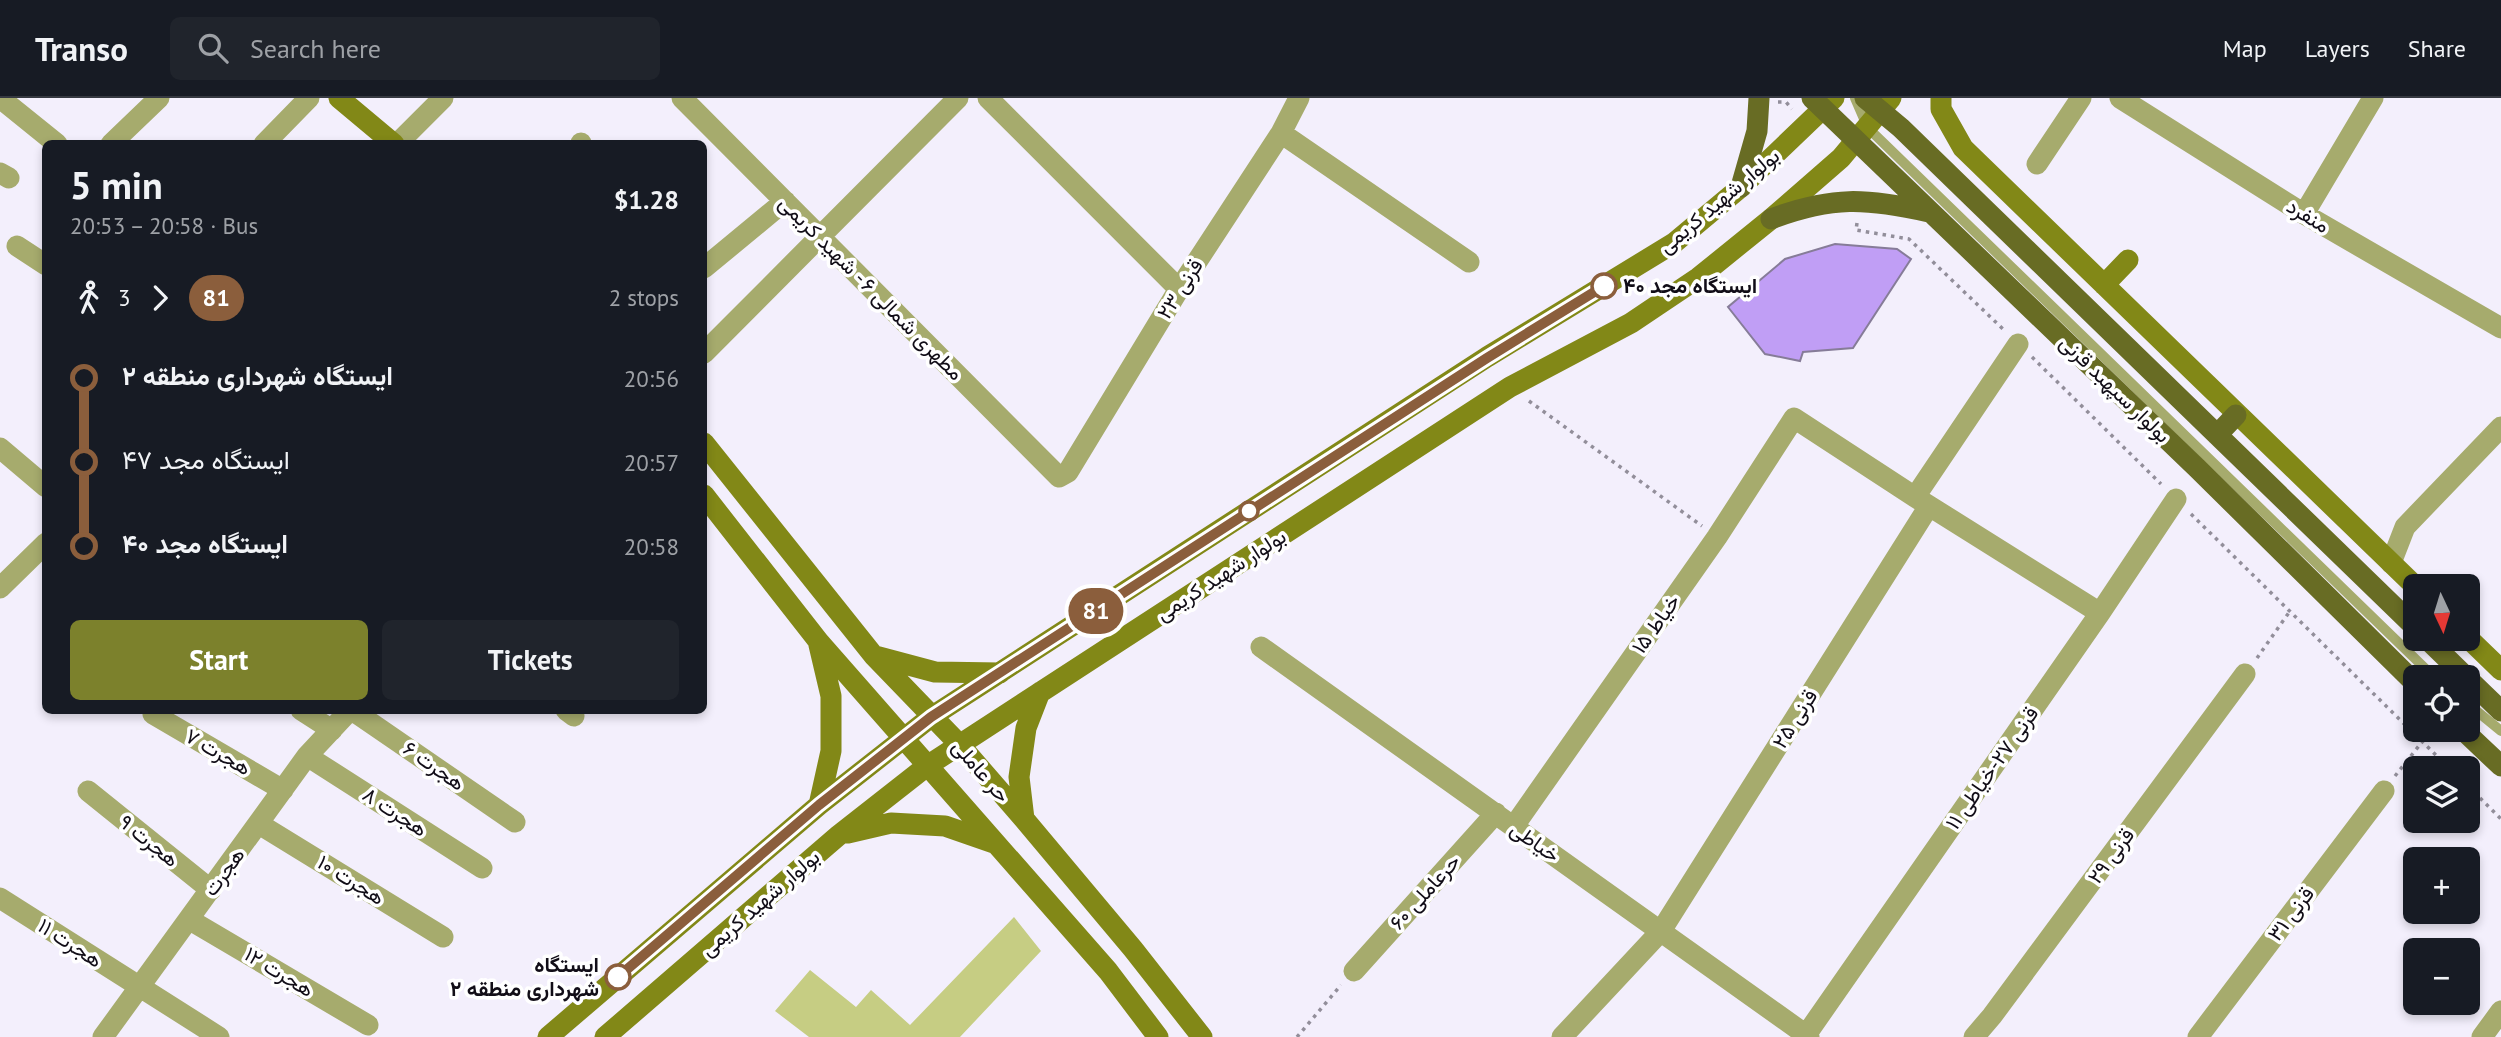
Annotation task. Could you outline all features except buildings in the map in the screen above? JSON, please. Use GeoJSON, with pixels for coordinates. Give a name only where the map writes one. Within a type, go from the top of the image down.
{"type":"FeatureCollection","features":[{"type":"Feature","properties":{"kind":"main road"},"geometry":{"type":"LineString","coordinates":[[339,98],[391,140]]}},
{"type":"Feature","properties":{"kind":"main road"},"geometry":{"type":"LineString","coordinates":[[1741,187],[1756,131],[1759,98]]}},
{"type":"Feature","properties":{"kind":"main road","name":"بولوار سپهبد قرنی"},"geometry":{"type":"LineString","coordinates":[[1865,98],[1874,120],[1929,212],[2197,468],[2403,671]]}},
{"type":"Feature","properties":{"kind":"main road"},"geometry":{"type":"LineString","coordinates":[[1941,98],[1941,109],[1963,148],[2403,574]]}},
{"type":"Feature","properties":{"kind":"main road","name":"بولوار شهید کریمی"},"geometry":{"type":"LineString","coordinates":[[548,1037],[819,805],[931,717],[1487,358],[1674,243],[1741,187],[1824,102]]}},
{"type":"Feature","properties":{"kind":"main road","name":"بولوار سپهبد قرنی"},"geometry":{"type":"LineString","coordinates":[[1824,102],[1901,128],[2403,615]]}},
{"type":"Feature","properties":{"kind":"main road","name":"بولوار شهید کریمی"},"geometry":{"type":"LineString","coordinates":[[605,1037],[839,835],[927,765],[1510,387],[1631,323],[1698,278],[1841,158],[1874,120]]}},
{"type":"Feature","properties":{"kind":"main road"},"geometry":{"type":"LineString","coordinates":[[1771,219],[1806,206],[1857,201],[1886,203],[1929,212]]}},
{"type":"Feature","properties":{"kind":"main road"},"geometry":{"type":"LineString","coordinates":[[2104,285],[2128,260]]}},
{"type":"Feature","properties":{"kind":"main road"},"geometry":{"type":"LineString","coordinates":[[2217,435],[2236,415]]}},
{"type":"Feature","properties":{"kind":"main road","name":"حر عاملی"},"geometry":{"type":"LineString","coordinates":[[707,447],[873,656],[959,744],[1024,819],[1133,949],[1202,1037]]}},
{"type":"Feature","properties":{"kind":"main road","name":"حر عاملی"},"geometry":{"type":"LineString","coordinates":[[707,499],[819,642],[1108,971],[1158,1037]]}},
{"type":"Feature","properties":{"kind":"main road"},"geometry":{"type":"LineString","coordinates":[[819,642],[831,696],[831,751],[819,805]]}},
{"type":"Feature","properties":{"kind":"main road"},"geometry":{"type":"LineString","coordinates":[[2480,650],[2501,670]]}},
{"type":"Feature","properties":{"kind":"main road"},"geometry":{"type":"LineString","coordinates":[[2439,651],[2454,665]]}},
{"type":"Feature","properties":{"kind":"main road"},"geometry":{"type":"LineString","coordinates":[[873,656],[935,672],[1000,673]]}},
{"type":"Feature","properties":{"kind":"main road"},"geometry":{"type":"LineString","coordinates":[[2480,691],[2501,711]]}},
{"type":"Feature","properties":{"kind":"main road"},"geometry":{"type":"LineString","coordinates":[[1024,819],[1020,777],[1026,728],[1040,692]]}},
{"type":"Feature","properties":{"kind":"main road"},"geometry":{"type":"LineString","coordinates":[[2476,742],[2501,766]]}},
{"type":"Feature","properties":{"kind":"main road"},"geometry":{"type":"LineString","coordinates":[[839,835],[891,823],[945,826],[996,844]]}},
{"type":"Feature","properties":{"kind":"street"},"geometry":{"type":"LineString","coordinates":[[0,98],[52,140]]}},
{"type":"Feature","properties":{"kind":"street"},"geometry":{"type":"LineString","coordinates":[[115,140],[159,98]]}},
{"type":"Feature","properties":{"kind":"street"},"geometry":{"type":"LineString","coordinates":[[268,140],[309,98]]}},
{"type":"Feature","properties":{"kind":"street"},"geometry":{"type":"LineString","coordinates":[[400,140],[443,98]]}},
{"type":"Feature","properties":{"kind":"street","name":"مطهری شمالی ۶ - شهید کریمی"},"geometry":{"type":"LineString","coordinates":[[682,98],[1059,477]]}},
{"type":"Feature","properties":{"kind":"street"},"geometry":{"type":"LineString","coordinates":[[707,350],[958,98]]}},
{"type":"Feature","properties":{"kind":"street"},"geometry":{"type":"LineString","coordinates":[[988,98],[1179,289]]}},
{"type":"Feature","properties":{"kind":"street"},"geometry":{"type":"LineString","coordinates":[[2037,164],[2081,98]]}},
{"type":"Feature","properties":{"kind":"street","name":"منفرد"},"geometry":{"type":"LineString","coordinates":[[2120,98],[2304,214],[2501,328]]}},
{"type":"Feature","properties":{"kind":"street"},"geometry":{"type":"LineString","coordinates":[[2304,214],[2373,98]]}},
{"type":"Feature","properties":{"kind":"street","name":"قرنی ۲۳"},"geometry":{"type":"LineString","coordinates":[[1059,477],[1068,472],[1179,289],[1280,133],[1295,100]]}},
{"type":"Feature","properties":{"kind":"street"},"geometry":{"type":"LineString","coordinates":[[1280,133],[1469,262]]}},
{"type":"Feature","properties":{"kind":"street"},"geometry":{"type":"LineString","coordinates":[[707,266],[785,201]]}},
{"type":"Feature","properties":{"kind":"street"},"geometry":{"type":"LineString","coordinates":[[17,246],[42,262]]}},
{"type":"Feature","properties":{"kind":"street","name":"قرنی ۲۵"},"geometry":{"type":"LineString","coordinates":[[1562,1037],[1661,931],[2018,344]]}},
{"type":"Feature","properties":{"kind":"street","name":"خیاط ۱۵"},"geometry":{"type":"LineString","coordinates":[[1514,826],[1717,537],[1794,418],[1922,502]]}},
{"type":"Feature","properties":{"kind":"street"},"geometry":{"type":"LineString","coordinates":[[2391,563],[2405,527],[2501,427]]}},
{"type":"Feature","properties":{"kind":"street"},"geometry":{"type":"LineString","coordinates":[[0,448],[42,484]]}},
{"type":"Feature","properties":{"kind":"street","name":"قرنی ۲۷-خیاطی ۱۱"},"geometry":{"type":"LineString","coordinates":[[1808,1036],[2176,499]]}},
{"type":"Feature","properties":{"kind":"street"},"geometry":{"type":"LineString","coordinates":[[1922,502],[2100,613]]}},
{"type":"Feature","properties":{"kind":"street"},"geometry":{"type":"LineString","coordinates":[[0,588],[42,547]]}},
{"type":"Feature","properties":{"kind":"street","name":"خیاطی"},"geometry":{"type":"LineString","coordinates":[[1261,647],[1808,1036]]}},
{"type":"Feature","properties":{"kind":"street","name":"قرنی ۲۹"},"geometry":{"type":"LineString","coordinates":[[1974,1037],[2245,674]]}},
{"type":"Feature","properties":{"kind":"street","name":"هجرت ۷"},"geometry":{"type":"LineString","coordinates":[[153,714],[283,790]]}},
{"type":"Feature","properties":{"kind":"street"},"geometry":{"type":"LineString","coordinates":[[307,714],[332,730]]}},
{"type":"Feature","properties":{"kind":"street","name":"هجرت"},"geometry":{"type":"LineString","coordinates":[[103,1037],[307,756],[347,714]]}},
{"type":"Feature","properties":{"kind":"street","name":"هجرت ۶"},"geometry":{"type":"LineString","coordinates":[[357,714],[515,822]]}},
{"type":"Feature","properties":{"kind":"street","name":"هجرت ۸"},"geometry":{"type":"LineString","coordinates":[[307,756],[482,868]]}},
{"type":"Feature","properties":{"kind":"street","name":"هجرت ۹"},"geometry":{"type":"LineString","coordinates":[[88,791],[211,890]]}},
{"type":"Feature","properties":{"kind":"street","name":"قرنی ۳۱"},"geometry":{"type":"LineString","coordinates":[[2198,1037],[2384,791]]}},
{"type":"Feature","properties":{"kind":"street","name":"حرعاملی ۶۰"},"geometry":{"type":"LineString","coordinates":[[1354,971],[1496,813]]}},
{"type":"Feature","properties":{"kind":"street","name":"هجرت ۱۰"},"geometry":{"type":"LineString","coordinates":[[259,824],[443,937]]}},
{"type":"Feature","properties":{"kind":"street","name":"هجرت ۱۱"},"geometry":{"type":"LineString","coordinates":[[0,898],[219,1037]]}},
{"type":"Feature","properties":{"kind":"street","name":"هجرت ۱۲"},"geometry":{"type":"LineString","coordinates":[[190,920],[368,1025]]}},
{"type":"Feature","properties":{"kind":"street"},"geometry":{"type":"LineString","coordinates":[[2482,1037],[2501,1012]]}},
{"type":"Feature","properties":{"kind":"lane"},"geometry":{"type":"LineString","coordinates":[[1855,98],[1874,120],[2422,665]]}},
{"type":"Feature","properties":{"kind":"lane"},"geometry":{"type":"LineString","coordinates":[[2480,714],[2501,731]]}},
{"type":"Feature","properties":{"kind":"lane"},"geometry":{"type":"LineString","coordinates":[[2480,742],[2501,757]]}},
{"type":"Feature","properties":{"kind":"path"},"geometry":{"type":"LineString","coordinates":[[1510,387],[1717,537]]}},
{"type":"Feature","properties":{"kind":"path"},"geometry":{"type":"LineString","coordinates":[[2245,674],[2290,611]]}},
{"type":"Feature","properties":{"kind":"path"},"geometry":{"type":"LineString","coordinates":[[2384,791],[2423,742]]}},
{"type":"Feature","properties":{"kind":"path"},"geometry":{"type":"LineString","coordinates":[[2480,798],[2501,819]]}},
{"type":"Feature","properties":{"kind":"path"},"geometry":{"type":"LineString","coordinates":[[1297,1037],[1354,971]]}},
{"type":"Feature","properties":{"kind":"green space"},"geometry":{"type":"Polygon","coordinates":[[[1014,917],[1041,951],[960,1037],[809,1037],[775,1011],[810,970],[856,1007],[871,990],[910,1025],[1014,917]]]}},
{"type":"Feature","properties":{"kind":"bus line","name":"81"},"geometry":{"type":"LineString","coordinates":[[618,977],[819,805],[931,717],[1487,358],[1604,286]]}},
{"type":"Feature","properties":{"kind":"place","name":"ایستگاه مجد ۴۰"},"geometry":{"type":"Point","coordinates":[1604,286]}},
{"type":"Feature","properties":{"kind":"place","name":"ایستگاه شهرداری منطقه ۲"},"geometry":{"type":"Point","coordinates":[618,977]}}]}
